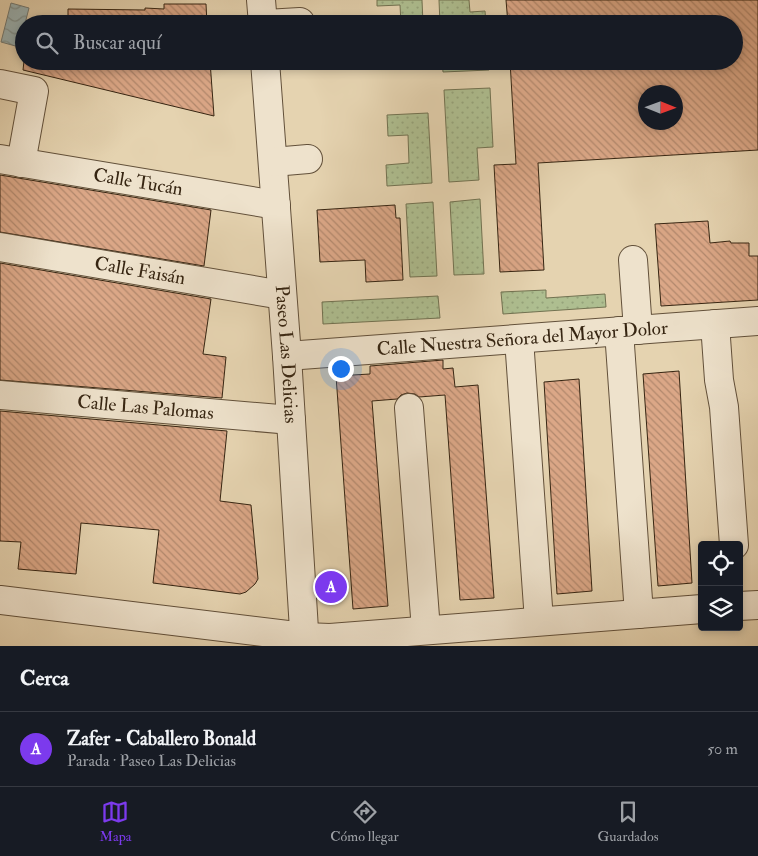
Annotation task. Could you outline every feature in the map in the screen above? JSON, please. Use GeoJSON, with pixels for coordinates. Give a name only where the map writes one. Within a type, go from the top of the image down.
{"type":"FeatureCollection","features":[{"type":"Feature","properties":{"kind":"street"},"geometry":{"type":"LineString","coordinates":[[261,0],[263,15]]}},
{"type":"Feature","properties":{"kind":"street","name":"Paseo Las Delicias"},"geometry":{"type":"LineString","coordinates":[[267,70],[305,641]]}},
{"type":"Feature","properties":{"kind":"street"},"geometry":{"type":"LineString","coordinates":[[0,84],[34,91],[10,161]]}},
{"type":"Feature","properties":{"kind":"street"},"geometry":{"type":"LineString","coordinates":[[273,162],[308,159]]}},
{"type":"Feature","properties":{"kind":"street","name":"Calle Tucán"},"geometry":{"type":"LineString","coordinates":[[10,161],[276,206]]}},
{"type":"Feature","properties":{"kind":"street","name":"Calle Faisán"},"geometry":{"type":"LineString","coordinates":[[0,247],[282,295]]}},
{"type":"Feature","properties":{"kind":"street"},"geometry":{"type":"LineString","coordinates":[[633,260],[629,330],[639,614]]}},
{"type":"Feature","properties":{"kind":"street","name":"Calle Nuestra Señora del Mayor Dolor"},"geometry":{"type":"LineString","coordinates":[[287,356],[758,321]]}},
{"type":"Feature","properties":{"kind":"street"},"geometry":{"type":"LineString","coordinates":[[715,324],[719,380],[724,407],[734,541]]}},
{"type":"Feature","properties":{"kind":"street"},"geometry":{"type":"LineString","coordinates":[[519,339],[539,621]]}},
{"type":"Feature","properties":{"kind":"street","name":"Calle Las Palomas"},"geometry":{"type":"LineString","coordinates":[[0,395],[291,420]]}},
{"type":"Feature","properties":{"kind":"street"},"geometry":{"type":"LineString","coordinates":[[408,408],[426,630]]}},
{"type":"Feature","properties":{"kind":"street"},"geometry":{"type":"LineString","coordinates":[[0,600],[305,641],[698,608]]}},
{"type":"Feature","properties":{"kind":"street"},"geometry":{"type":"LineString","coordinates":[[743,606],[758,604]]}},
{"type":"Feature","properties":{"kind":"green space"},"geometry":{"type":"Polygon","coordinates":[[[377,0],[422,0],[423,15],[401,15],[400,5],[377,6],[377,0]]]}},
{"type":"Feature","properties":{"kind":"green space"},"geometry":{"type":"Polygon","coordinates":[[[439,0],[469,0],[470,12],[485,11],[485,15],[440,15],[439,0]]]}},
{"type":"Feature","properties":{"kind":"green space"},"geometry":{"type":"Polygon","coordinates":[[[443,70],[489,70],[443,72],[443,70]]]}},
{"type":"Feature","properties":{"kind":"green space"},"geometry":{"type":"Polygon","coordinates":[[[490,88],[493,147],[477,148],[479,180],[449,182],[444,90],[490,88]]]}},
{"type":"Feature","properties":{"kind":"green space"},"geometry":{"type":"Polygon","coordinates":[[[428,113],[432,183],[387,186],[386,165],[409,163],[408,135],[388,136],[387,115],[428,113]]]}},
{"type":"Feature","properties":{"kind":"green space"},"geometry":{"type":"Polygon","coordinates":[[[480,199],[484,274],[454,275],[450,202],[480,199]]]}},
{"type":"Feature","properties":{"kind":"green space"},"geometry":{"type":"Polygon","coordinates":[[[433,202],[437,276],[410,277],[406,204],[433,202]]]}},
{"type":"Feature","properties":{"kind":"green space"},"geometry":{"type":"Polygon","coordinates":[[[546,290],[546,298],[605,294],[606,307],[503,314],[501,292],[546,290]]]}},
{"type":"Feature","properties":{"kind":"green space"},"geometry":{"type":"Polygon","coordinates":[[[438,296],[440,318],[323,324],[322,302],[438,296]]]}},
{"type":"Feature","properties":{"kind":"water"},"geometry":{"type":"Polygon","coordinates":[[[11,3],[29,8],[27,15],[15,15],[15,46],[1,42],[11,3]]]}},
{"type":"Feature","properties":{"kind":"building"},"geometry":{"type":"Polygon","coordinates":[[[506,0],[758,0],[758,150],[538,163],[544,270],[500,272],[494,165],[516,164],[511,70],[743,70],[743,15],[507,15],[506,0]]]}},
{"type":"Feature","properties":{"kind":"building"},"geometry":{"type":"Polygon","coordinates":[[[164,4],[206,4],[207,15],[68,15],[68,9],[164,9],[164,4]]]}},
{"type":"Feature","properties":{"kind":"building"},"geometry":{"type":"Polygon","coordinates":[[[23,70],[211,70],[214,116],[23,70]]]}},
{"type":"Feature","properties":{"kind":"building"},"geometry":{"type":"Polygon","coordinates":[[[0,175],[211,210],[204,266],[0,232],[0,175]]]}},
{"type":"Feature","properties":{"kind":"building"},"geometry":{"type":"Polygon","coordinates":[[[395,205],[396,218],[400,218],[403,280],[366,282],[365,260],[320,262],[317,210],[395,205]]]}},
{"type":"Feature","properties":{"kind":"building"},"geometry":{"type":"Polygon","coordinates":[[[708,221],[710,243],[730,241],[731,243],[749,243],[749,256],[758,256],[758,300],[661,306],[655,224],[708,221]]]}},
{"type":"Feature","properties":{"kind":"building"},"geometry":{"type":"Polygon","coordinates":[[[0,263],[211,299],[203,354],[226,357],[222,398],[0,380],[0,263]]]}},
{"type":"Feature","properties":{"kind":"building"},"geometry":{"type":"Polygon","coordinates":[[[443,360],[443,369],[453,368],[455,387],[478,385],[494,598],[460,600],[445,395],[419,397],[415,394],[407,393],[397,399],[372,401],[388,606],[353,609],[336,376],[370,374],[370,366],[443,360]]]}},
{"type":"Feature","properties":{"kind":"building"},"geometry":{"type":"Polygon","coordinates":[[[679,371],[692,583],[658,586],[643,374],[679,371]]]}},
{"type":"Feature","properties":{"kind":"building"},"geometry":{"type":"Polygon","coordinates":[[[579,379],[592,591],[557,594],[544,382],[579,379]]]}},
{"type":"Feature","properties":{"kind":"building"},"geometry":{"type":"Polygon","coordinates":[[[0,411],[227,431],[220,501],[251,505],[258,579],[255,584],[246,592],[240,594],[153,583],[159,530],[81,523],[76,574],[18,569],[21,542],[0,541],[0,411]]]}},
{"type":"Feature","properties":{"kind":"place","name":"Zafer - Caballero Bonald"},"geometry":{"type":"Point","coordinates":[331,587]}}]}
